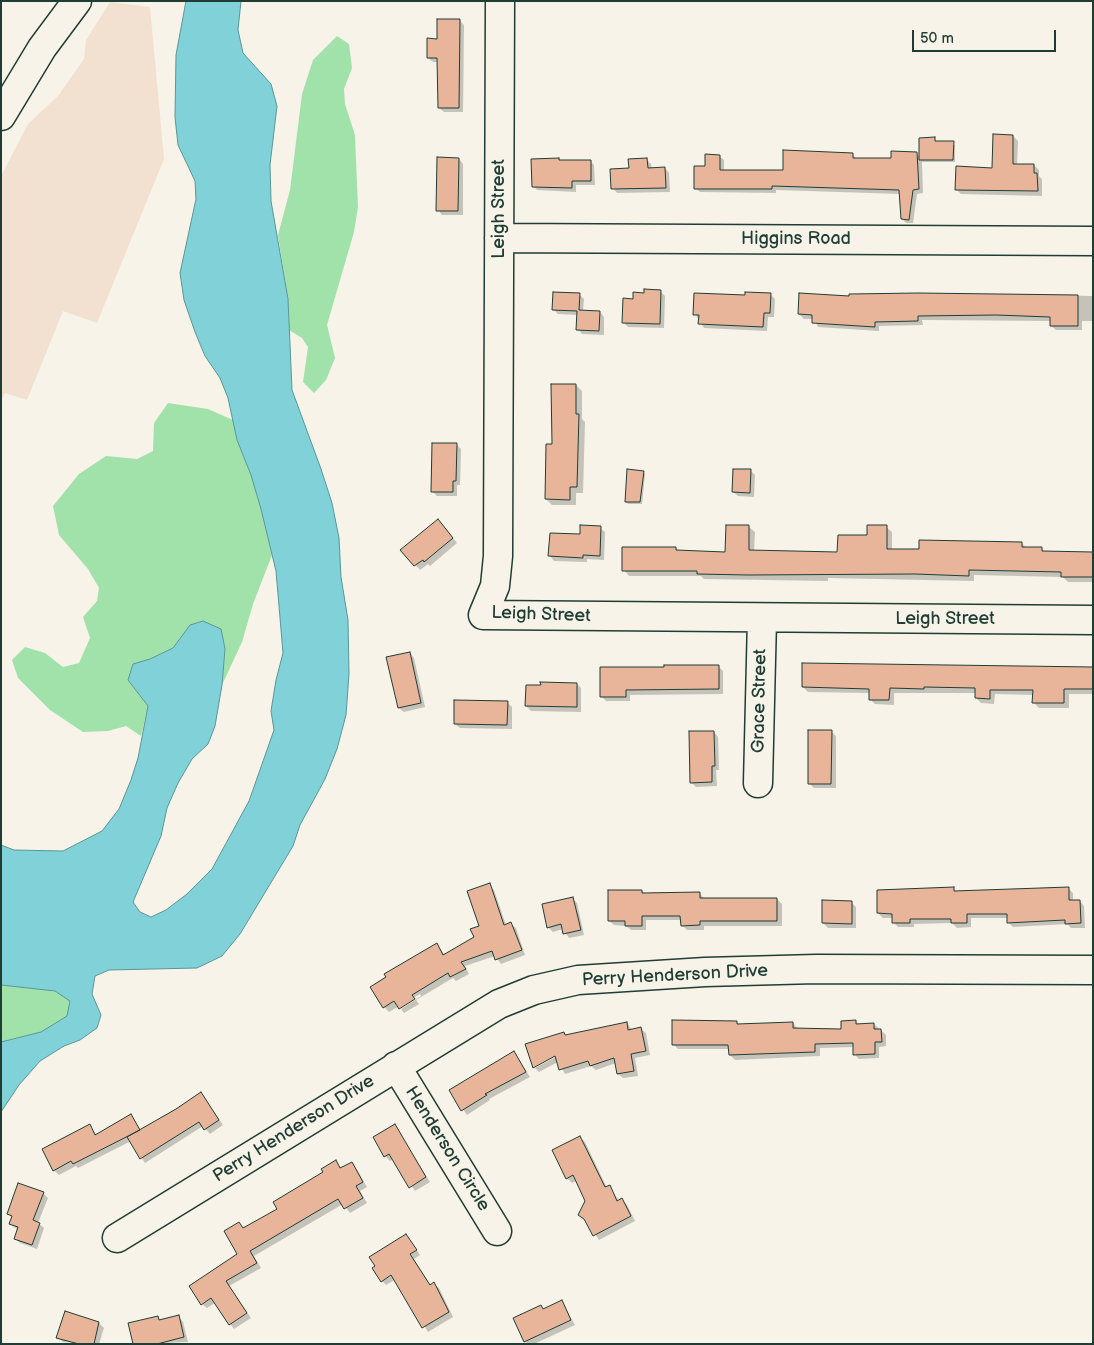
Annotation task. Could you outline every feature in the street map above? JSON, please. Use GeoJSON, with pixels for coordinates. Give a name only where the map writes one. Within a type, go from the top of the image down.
{"type":"FeatureCollection","features":[{"type":"Feature","properties":{"kind":"street"},"geometry":{"type":"LineString","coordinates":[[1,116],[42,48],[77,1]]}},
{"type":"Feature","properties":{"kind":"street","name":"Leigh Street"},"geometry":{"type":"LineString","coordinates":[[500,1],[498,556],[495,586],[483,615],[1093,620]]}},
{"type":"Feature","properties":{"kind":"street","name":"Higgins Road"},"geometry":{"type":"LineString","coordinates":[[499,238],[1093,240]]}},
{"type":"Feature","properties":{"kind":"street","name":"Grace Street"},"geometry":{"type":"LineString","coordinates":[[758,783],[762,618]]}},
{"type":"Feature","properties":{"kind":"street","name":"Perry Henderson Drive"},"geometry":{"type":"LineString","coordinates":[[117,1238],[499,1004],[534,990],[578,980],[705,972],[816,969],[1093,970]]}},
{"type":"Feature","properties":{"kind":"street","name":"Henderson Circle"},"geometry":{"type":"LineString","coordinates":[[396,1066],[497,1231]]}},
{"type":"Feature","properties":{"kind":"shaded area"},"geometry":{"type":"Polygon","coordinates":[[[110,2],[150,7],[164,159],[97,323],[63,311],[27,400],[5,393],[1,401],[1,176],[28,124],[58,96],[84,59],[86,40],[110,2]]]}},
{"type":"Feature","properties":{"kind":"green space"},"geometry":{"type":"Polygon","coordinates":[[[337,36],[349,44],[352,68],[344,89],[345,104],[355,135],[358,207],[354,232],[327,325],[335,358],[326,380],[314,393],[303,382],[308,347],[302,338],[289,330],[288,299],[278,235],[290,190],[302,94],[313,60],[337,36]]]}},
{"type":"Feature","properties":{"kind":"green space"},"geometry":{"type":"Polygon","coordinates":[[[168,403],[208,409],[233,420],[237,440],[251,475],[261,509],[272,555],[253,604],[242,642],[222,685],[225,649],[203,621],[190,625],[173,648],[133,665],[128,680],[148,706],[141,736],[126,726],[108,731],[83,732],[50,710],[18,678],[12,660],[25,647],[45,653],[63,667],[79,663],[90,638],[83,617],[97,601],[99,588],[88,569],[59,535],[53,506],[79,474],[106,456],[137,459],[153,451],[154,423],[168,403]]]}},
{"type":"Feature","properties":{"kind":"green space"},"geometry":{"type":"Polygon","coordinates":[[[1,985],[55,991],[70,1000],[68,1016],[41,1032],[1,1042],[1,985]]]}},
{"type":"Feature","properties":{"kind":"water"},"geometry":{"type":"Polygon","coordinates":[[[186,1],[241,1],[238,30],[243,53],[271,84],[277,106],[270,165],[271,201],[288,299],[292,390],[332,503],[339,538],[341,577],[348,620],[349,674],[346,715],[337,749],[325,779],[300,825],[293,846],[240,934],[222,956],[197,968],[109,970],[95,976],[92,994],[101,1015],[97,1028],[80,1040],[64,1046],[40,1061],[19,1085],[1,1112],[1,1042],[41,1032],[67,1016],[70,1001],[55,991],[1,985],[1,845],[14,850],[63,851],[102,831],[119,809],[131,780],[138,758],[148,706],[128,680],[133,664],[150,659],[173,648],[190,625],[203,621],[221,629],[225,649],[222,685],[215,726],[208,744],[192,759],[178,783],[167,808],[161,836],[133,902],[140,912],[151,917],[166,910],[187,894],[212,869],[249,801],[274,730],[271,711],[283,653],[276,571],[251,475],[237,440],[228,398],[220,378],[205,356],[195,332],[184,300],[180,273],[196,199],[195,181],[178,145],[175,117],[176,55],[186,1]]]}},
{"type":"Feature","properties":{"kind":"building"},"geometry":{"type":"Polygon","coordinates":[[[437,19],[460,19],[459,108],[438,108],[437,58],[427,58],[427,38],[437,39],[437,19]]]}},
{"type":"Feature","properties":{"kind":"building"},"geometry":{"type":"Polygon","coordinates":[[[993,134],[1013,135],[1013,164],[1034,164],[1034,173],[1037,173],[1038,191],[955,190],[956,166],[992,168],[993,134]]]}},
{"type":"Feature","properties":{"kind":"building"},"geometry":{"type":"Polygon","coordinates":[[[935,137],[935,141],[954,141],[953,160],[919,160],[919,138],[935,137]]]}},
{"type":"Feature","properties":{"kind":"building"},"geometry":{"type":"Polygon","coordinates":[[[783,150],[853,153],[853,158],[891,158],[891,151],[917,152],[919,189],[913,190],[909,220],[901,219],[899,190],[772,186],[772,189],[694,189],[694,166],[705,166],[705,154],[720,155],[720,170],[783,170],[783,150]]]}},
{"type":"Feature","properties":{"kind":"building"},"geometry":{"type":"Polygon","coordinates":[[[437,157],[459,158],[458,211],[436,211],[437,157]]]}},
{"type":"Feature","properties":{"kind":"building"},"geometry":{"type":"Polygon","coordinates":[[[559,158],[559,160],[591,160],[591,181],[572,181],[572,188],[532,187],[531,159],[559,158]]]}},
{"type":"Feature","properties":{"kind":"building"},"geometry":{"type":"Polygon","coordinates":[[[647,158],[648,168],[665,167],[666,188],[611,189],[610,169],[629,168],[628,159],[647,158]]]}},
{"type":"Feature","properties":{"kind":"building"},"geometry":{"type":"Polygon","coordinates":[[[644,289],[661,290],[660,324],[622,323],[623,298],[633,299],[633,292],[644,293],[644,289]]]}},
{"type":"Feature","properties":{"kind":"building"},"geometry":{"type":"Polygon","coordinates":[[[553,292],[580,293],[579,310],[600,311],[599,331],[576,330],[577,311],[552,310],[553,292]]]}},
{"type":"Feature","properties":{"kind":"building"},"geometry":{"type":"Polygon","coordinates":[[[745,292],[771,293],[770,313],[764,313],[763,327],[698,324],[699,315],[693,315],[694,293],[745,295],[745,292]]]}},
{"type":"Feature","properties":{"kind":"building"},"geometry":{"type":"Polygon","coordinates":[[[799,293],[849,296],[849,294],[918,293],[1078,295],[1078,326],[1050,326],[1050,317],[996,315],[918,316],[918,321],[875,322],[875,327],[812,323],[812,315],[798,314],[799,293]]]}},
{"type":"Feature","properties":{"kind":"building"},"geometry":{"type":"Polygon","coordinates":[[[551,384],[576,384],[576,414],[579,414],[577,487],[570,487],[570,500],[545,499],[546,444],[552,444],[551,384]]]}},
{"type":"Feature","properties":{"kind":"building"},"geometry":{"type":"Polygon","coordinates":[[[432,443],[457,443],[456,481],[453,481],[453,492],[431,492],[432,443]]]}},
{"type":"Feature","properties":{"kind":"building"},"geometry":{"type":"Polygon","coordinates":[[[627,469],[644,471],[640,502],[625,502],[627,469]]]}},
{"type":"Feature","properties":{"kind":"building"},"geometry":{"type":"Polygon","coordinates":[[[733,469],[751,469],[750,493],[732,492],[733,469]]]}},
{"type":"Feature","properties":{"kind":"building"},"geometry":{"type":"Polygon","coordinates":[[[438,519],[453,538],[424,562],[423,560],[414,566],[400,550],[438,519]]]}},
{"type":"Feature","properties":{"kind":"building"},"geometry":{"type":"Polygon","coordinates":[[[580,525],[601,526],[600,556],[583,555],[583,558],[548,556],[550,533],[580,534],[580,525]]]}},
{"type":"Feature","properties":{"kind":"building"},"geometry":{"type":"Polygon","coordinates":[[[726,525],[749,525],[749,550],[837,552],[838,535],[867,535],[867,525],[887,525],[887,549],[919,549],[919,540],[1022,542],[1022,547],[1042,547],[1042,551],[1093,552],[1093,577],[1061,577],[1061,572],[969,570],[969,576],[915,574],[748,575],[697,574],[697,571],[622,571],[622,547],[676,547],[676,550],[725,552],[726,525]]]}},
{"type":"Feature","properties":{"kind":"building"},"geometry":{"type":"Polygon","coordinates":[[[410,652],[421,703],[398,708],[386,657],[410,652]]]}},
{"type":"Feature","properties":{"kind":"building"},"geometry":{"type":"Polygon","coordinates":[[[802,663],[1093,667],[1093,689],[1064,689],[1064,703],[1032,703],[1033,690],[990,690],[990,699],[975,698],[975,688],[924,687],[924,689],[890,688],[889,700],[869,700],[869,689],[802,687],[802,663]]]}},
{"type":"Feature","properties":{"kind":"building"},"geometry":{"type":"Polygon","coordinates":[[[664,665],[719,665],[719,689],[626,690],[626,697],[600,697],[600,667],[664,667],[664,665]]]}},
{"type":"Feature","properties":{"kind":"building"},"geometry":{"type":"Polygon","coordinates":[[[540,682],[577,683],[577,707],[525,706],[526,685],[541,685],[540,682]]]}},
{"type":"Feature","properties":{"kind":"building"},"geometry":{"type":"Polygon","coordinates":[[[454,700],[508,701],[507,725],[454,724],[454,700]]]}},
{"type":"Feature","properties":{"kind":"building"},"geometry":{"type":"Polygon","coordinates":[[[808,730],[832,730],[831,784],[808,784],[808,730]]]}},
{"type":"Feature","properties":{"kind":"building"},"geometry":{"type":"Polygon","coordinates":[[[689,731],[714,731],[715,766],[712,766],[712,782],[690,783],[689,731]]]}},
{"type":"Feature","properties":{"kind":"building"},"geometry":{"type":"Polygon","coordinates":[[[490,883],[504,925],[511,922],[522,950],[495,960],[492,951],[461,962],[466,969],[450,977],[448,973],[412,995],[415,999],[399,1009],[394,1001],[383,1008],[370,987],[386,977],[384,974],[437,943],[443,955],[474,937],[470,929],[479,926],[467,891],[490,883]]]}},
{"type":"Feature","properties":{"kind":"building"},"geometry":{"type":"Polygon","coordinates":[[[954,887],[954,891],[1069,887],[1069,900],[1080,900],[1081,923],[1065,924],[1065,920],[1007,923],[1007,914],[967,914],[967,923],[951,923],[951,919],[910,919],[910,923],[892,923],[892,914],[877,913],[877,890],[954,887]]]}},
{"type":"Feature","properties":{"kind":"building"},"geometry":{"type":"Polygon","coordinates":[[[608,890],[642,890],[642,893],[700,892],[700,898],[777,898],[777,921],[700,921],[700,925],[681,926],[680,916],[642,916],[642,926],[625,926],[625,921],[608,921],[608,890]]]}},
{"type":"Feature","properties":{"kind":"building"},"geometry":{"type":"Polygon","coordinates":[[[573,897],[581,930],[563,934],[561,924],[547,928],[542,904],[573,897]]]}},
{"type":"Feature","properties":{"kind":"building"},"geometry":{"type":"Polygon","coordinates":[[[822,900],[852,901],[852,924],[822,923],[822,900]]]}},
{"type":"Feature","properties":{"kind":"building"},"geometry":{"type":"Polygon","coordinates":[[[672,1020],[737,1021],[737,1024],[793,1022],[793,1028],[841,1029],[841,1021],[856,1020],[856,1024],[874,1023],[874,1029],[881,1029],[882,1042],[875,1042],[875,1054],[853,1055],[853,1043],[815,1044],[815,1052],[729,1055],[728,1045],[672,1045],[672,1020]]]}},
{"type":"Feature","properties":{"kind":"building"},"geometry":{"type":"Polygon","coordinates":[[[627,1022],[628,1030],[641,1027],[646,1051],[631,1054],[634,1071],[617,1074],[614,1058],[590,1066],[588,1061],[559,1070],[555,1056],[533,1068],[525,1044],[564,1032],[565,1035],[627,1022]]]}},
{"type":"Feature","properties":{"kind":"building"},"geometry":{"type":"Polygon","coordinates":[[[514,1051],[526,1072],[485,1094],[487,1095],[461,1111],[449,1090],[514,1051]]]}},
{"type":"Feature","properties":{"kind":"building"},"geometry":{"type":"Polygon","coordinates":[[[201,1092],[219,1120],[204,1130],[199,1122],[140,1159],[127,1137],[176,1109],[201,1092]]]}},
{"type":"Feature","properties":{"kind":"building"},"geometry":{"type":"Polygon","coordinates":[[[131,1114],[140,1130],[73,1164],[71,1161],[53,1171],[42,1149],[90,1124],[95,1135],[131,1114]]]}},
{"type":"Feature","properties":{"kind":"building"},"geometry":{"type":"Polygon","coordinates":[[[395,1124],[426,1177],[409,1188],[389,1154],[384,1157],[373,1137],[395,1124]]]}},
{"type":"Feature","properties":{"kind":"building"},"geometry":{"type":"Polygon","coordinates":[[[580,1136],[605,1187],[610,1185],[617,1201],[622,1198],[631,1216],[593,1236],[584,1219],[578,1215],[585,1201],[573,1175],[566,1179],[552,1150],[580,1136]]]}},
{"type":"Feature","properties":{"kind":"building"},"geometry":{"type":"Polygon","coordinates":[[[336,1160],[340,1168],[352,1162],[363,1182],[356,1186],[363,1198],[344,1209],[338,1199],[250,1251],[257,1263],[226,1281],[247,1313],[229,1325],[211,1298],[201,1305],[189,1286],[237,1254],[224,1231],[239,1222],[243,1228],[277,1209],[273,1202],[323,1172],[321,1169],[336,1160]]]}},
{"type":"Feature","properties":{"kind":"building"},"geometry":{"type":"Polygon","coordinates":[[[18,1183],[44,1192],[33,1220],[40,1223],[32,1245],[14,1239],[18,1227],[9,1224],[12,1216],[7,1214],[18,1183]]]}},
{"type":"Feature","properties":{"kind":"building"},"geometry":{"type":"Polygon","coordinates":[[[406,1234],[417,1250],[410,1254],[430,1285],[434,1282],[449,1312],[422,1328],[391,1275],[381,1282],[372,1268],[375,1266],[369,1257],[406,1234]]]}},
{"type":"Feature","properties":{"kind":"building"},"geometry":{"type":"Polygon","coordinates":[[[562,1300],[571,1320],[524,1342],[513,1318],[541,1305],[543,1309],[562,1300]]]}},
{"type":"Feature","properties":{"kind":"building"},"geometry":{"type":"Polygon","coordinates":[[[65,1311],[99,1322],[94,1344],[79,1344],[56,1338],[65,1311]]]}},
{"type":"Feature","properties":{"kind":"building"},"geometry":{"type":"Polygon","coordinates":[[[179,1315],[184,1337],[157,1344],[133,1344],[128,1323],[158,1316],[159,1320],[179,1315]]]}}]}
